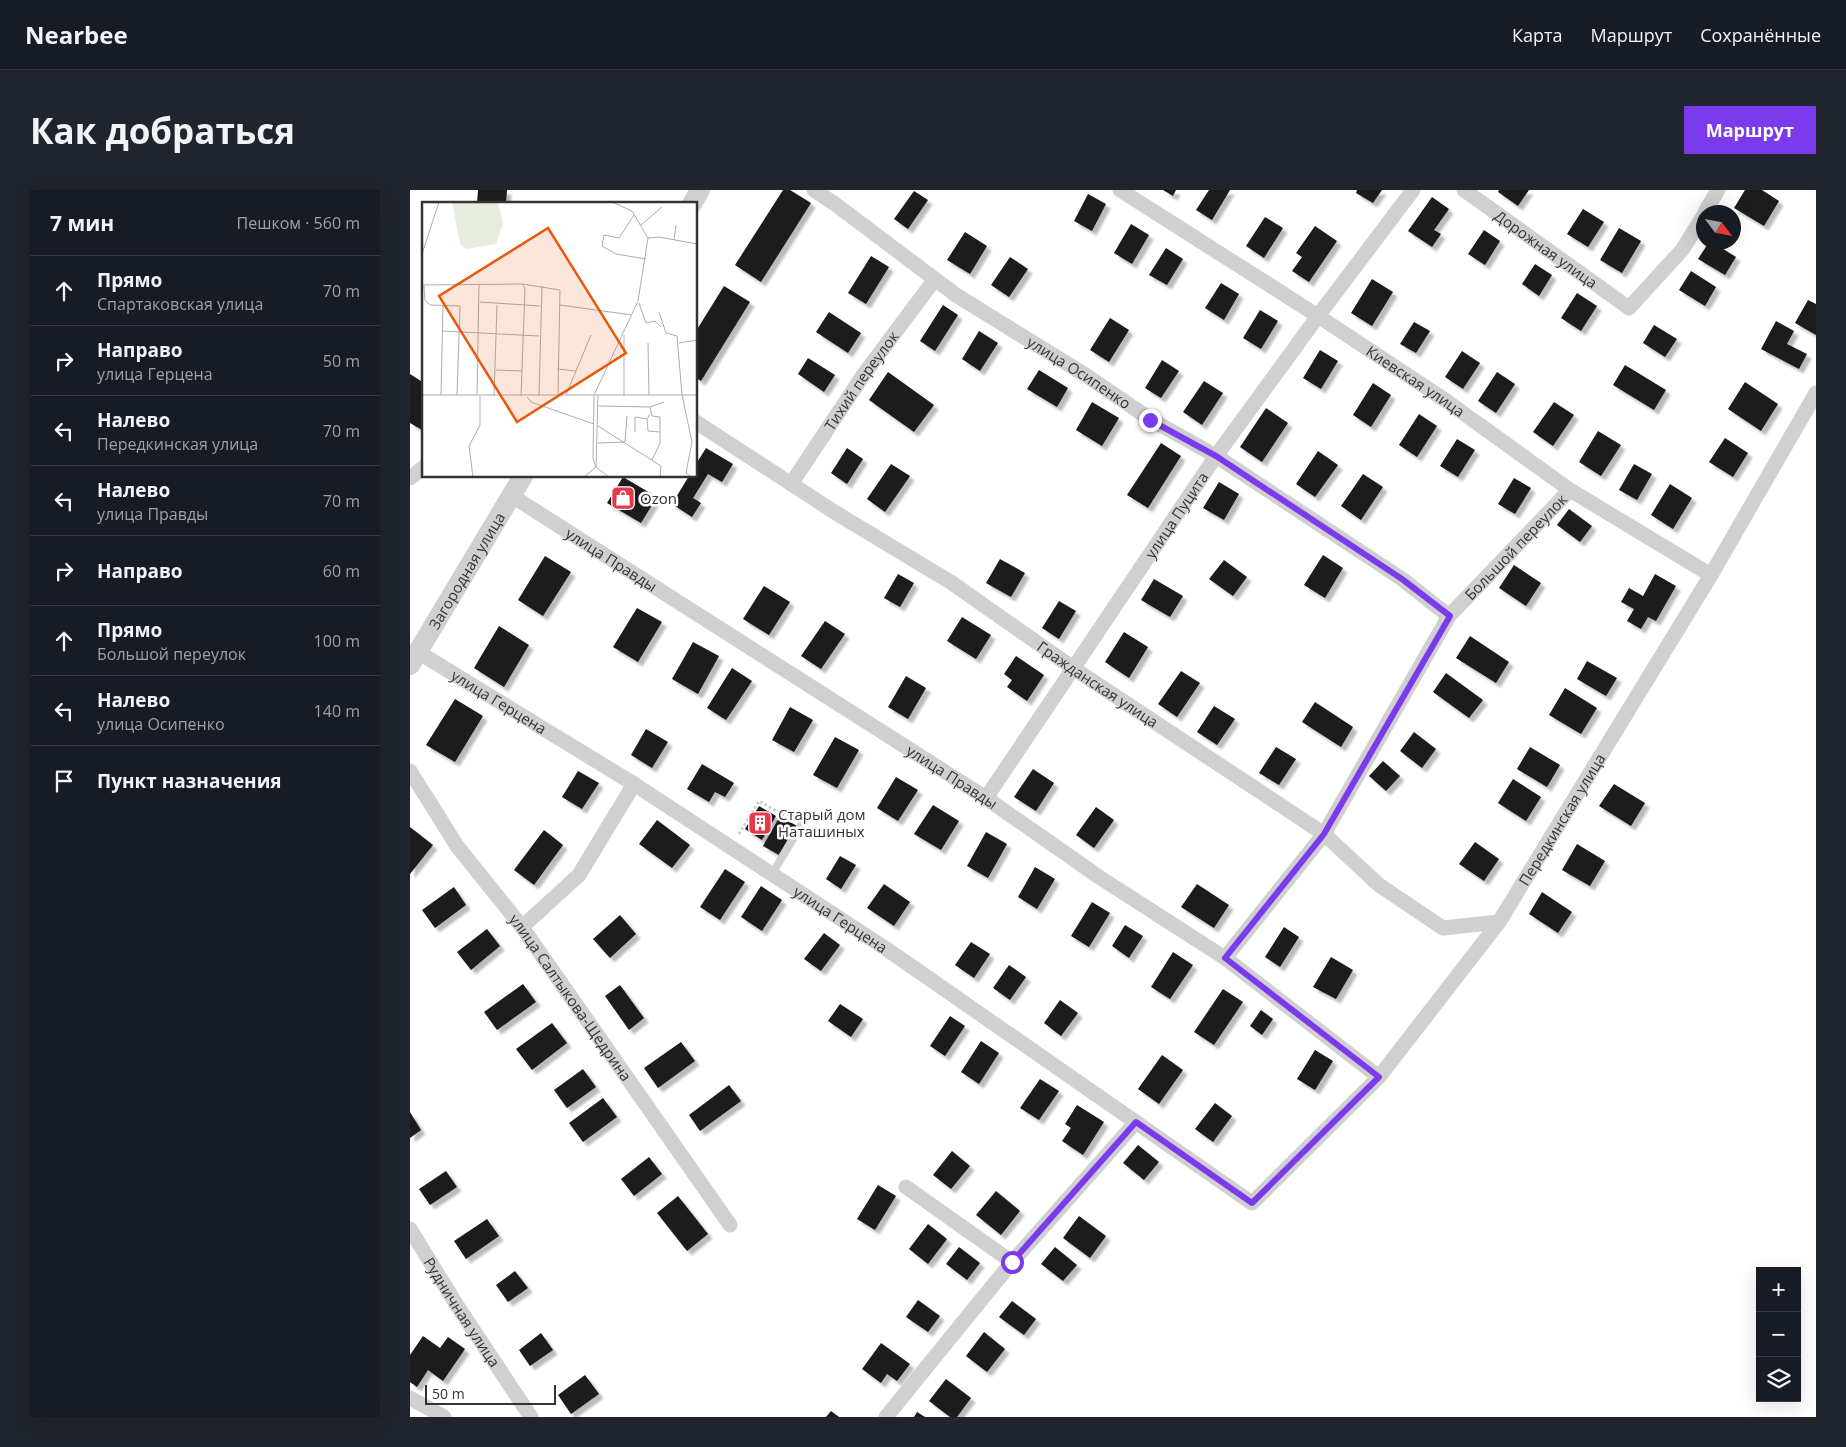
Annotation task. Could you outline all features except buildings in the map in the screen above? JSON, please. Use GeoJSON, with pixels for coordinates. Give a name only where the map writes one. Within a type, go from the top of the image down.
{"type":"FeatureCollection","features":[{"type":"Feature","properties":{"kind":"street"},"geometry":{"type":"LineString","coordinates":[[693,202],[700,190]]}},
{"type":"Feature","properties":{"kind":"street","name":"улица Осипенко"},"geometry":{"type":"LineString","coordinates":[[814,190],[956,295],[1086,376],[1150,420],[1216,456],[1402,579],[1450,616]]}},
{"type":"Feature","properties":{"kind":"street","name":"Киевская улица"},"geometry":{"type":"LineString","coordinates":[[1120,190],[1318,316],[1445,400],[1570,490],[1711,575]]}},
{"type":"Feature","properties":{"kind":"street","name":"улица Пуцита"},"geometry":{"type":"LineString","coordinates":[[986,798],[1216,456],[1413,190]]}},
{"type":"Feature","properties":{"kind":"street","name":"Дорожная улица"},"geometry":{"type":"LineString","coordinates":[[1464,190],[1629,308],[1682,250],[1696,227]]}},
{"type":"Feature","properties":{"kind":"street"},"geometry":{"type":"LineString","coordinates":[[1709,205],[1718,190]]}},
{"type":"Feature","properties":{"kind":"street","name":"Тихий переулок"},"geometry":{"type":"LineString","coordinates":[[791,484],[864,374],[935,279]]}},
{"type":"Feature","properties":{"kind":"street","name":"Передкинская улица"},"geometry":{"type":"LineString","coordinates":[[1252,1203],[1379,1077],[1499,922],[1711,575],[1816,393]]}},
{"type":"Feature","properties":{"kind":"street","name":"Гражданская улица"},"geometry":{"type":"LineString","coordinates":[[698,423],[791,484],[952,583],[1074,668],[1324,834],[1379,885],[1443,928],[1499,922]]}},
{"type":"Feature","properties":{"kind":"street"},"geometry":{"type":"LineString","coordinates":[[410,478],[422,469]]}},
{"type":"Feature","properties":{"kind":"street","name":"Загородная улица"},"geometry":{"type":"LineString","coordinates":[[414,659],[522,478]]}},
{"type":"Feature","properties":{"kind":"street","name":"Большой переулок"},"geometry":{"type":"LineString","coordinates":[[1225,958],[1324,834],[1450,616],[1570,490]]}},
{"type":"Feature","properties":{"kind":"street","name":"улица Правды"},"geometry":{"type":"LineString","coordinates":[[512,496],[986,798],[1099,877],[1225,958],[1379,1077]]}},
{"type":"Feature","properties":{"kind":"street","name":"улица Герцена"},"geometry":{"type":"LineString","coordinates":[[414,659],[634,784],[888,950],[1252,1203]]}},
{"type":"Feature","properties":{"kind":"street","name":"улица Салтыкова-Щедрина"},"geometry":{"type":"LineString","coordinates":[[410,771],[457,846],[522,927],[730,1225]]}},
{"type":"Feature","properties":{"kind":"street"},"geometry":{"type":"LineString","coordinates":[[522,927],[579,875],[634,784]]}},
{"type":"Feature","properties":{"kind":"street"},"geometry":{"type":"LineString","coordinates":[[886,1417],[1012,1262],[1136,1122]]}},
{"type":"Feature","properties":{"kind":"street"},"geometry":{"type":"LineString","coordinates":[[906,1187],[1012,1262]]}},
{"type":"Feature","properties":{"kind":"street","name":"Рудничная улица"},"geometry":{"type":"LineString","coordinates":[[410,1229],[456,1304],[531,1417]]}},
{"type":"Feature","properties":{"kind":"street"},"geometry":{"type":"LineString","coordinates":[[410,1398],[444,1417]]}},
{"type":"Feature","properties":{"kind":"lane"},"geometry":{"type":"LineString","coordinates":[[772,874],[801,825]]}},
{"type":"Feature","properties":{"kind":"path"},"geometry":{"type":"LineString","coordinates":[[739,834],[760,801],[801,825]]}},
{"type":"Feature","properties":{"kind":"place","name":"Ozon"},"geometry":{"type":"Point","coordinates":[623,498]}},
{"type":"Feature","properties":{"kind":"place","name":"Старый дом Наташиных"},"geometry":{"type":"Point","coordinates":[760,823]}},
{"type":"Feature","properties":{"kind":"route"},"geometry":{"type":"LineString","coordinates":[[1012,1262],[1136,1122],[1252,1203],[1379,1077],[1225,958],[1324,834],[1450,616],[1402,579],[1216,456],[1150,420]]}}]}
